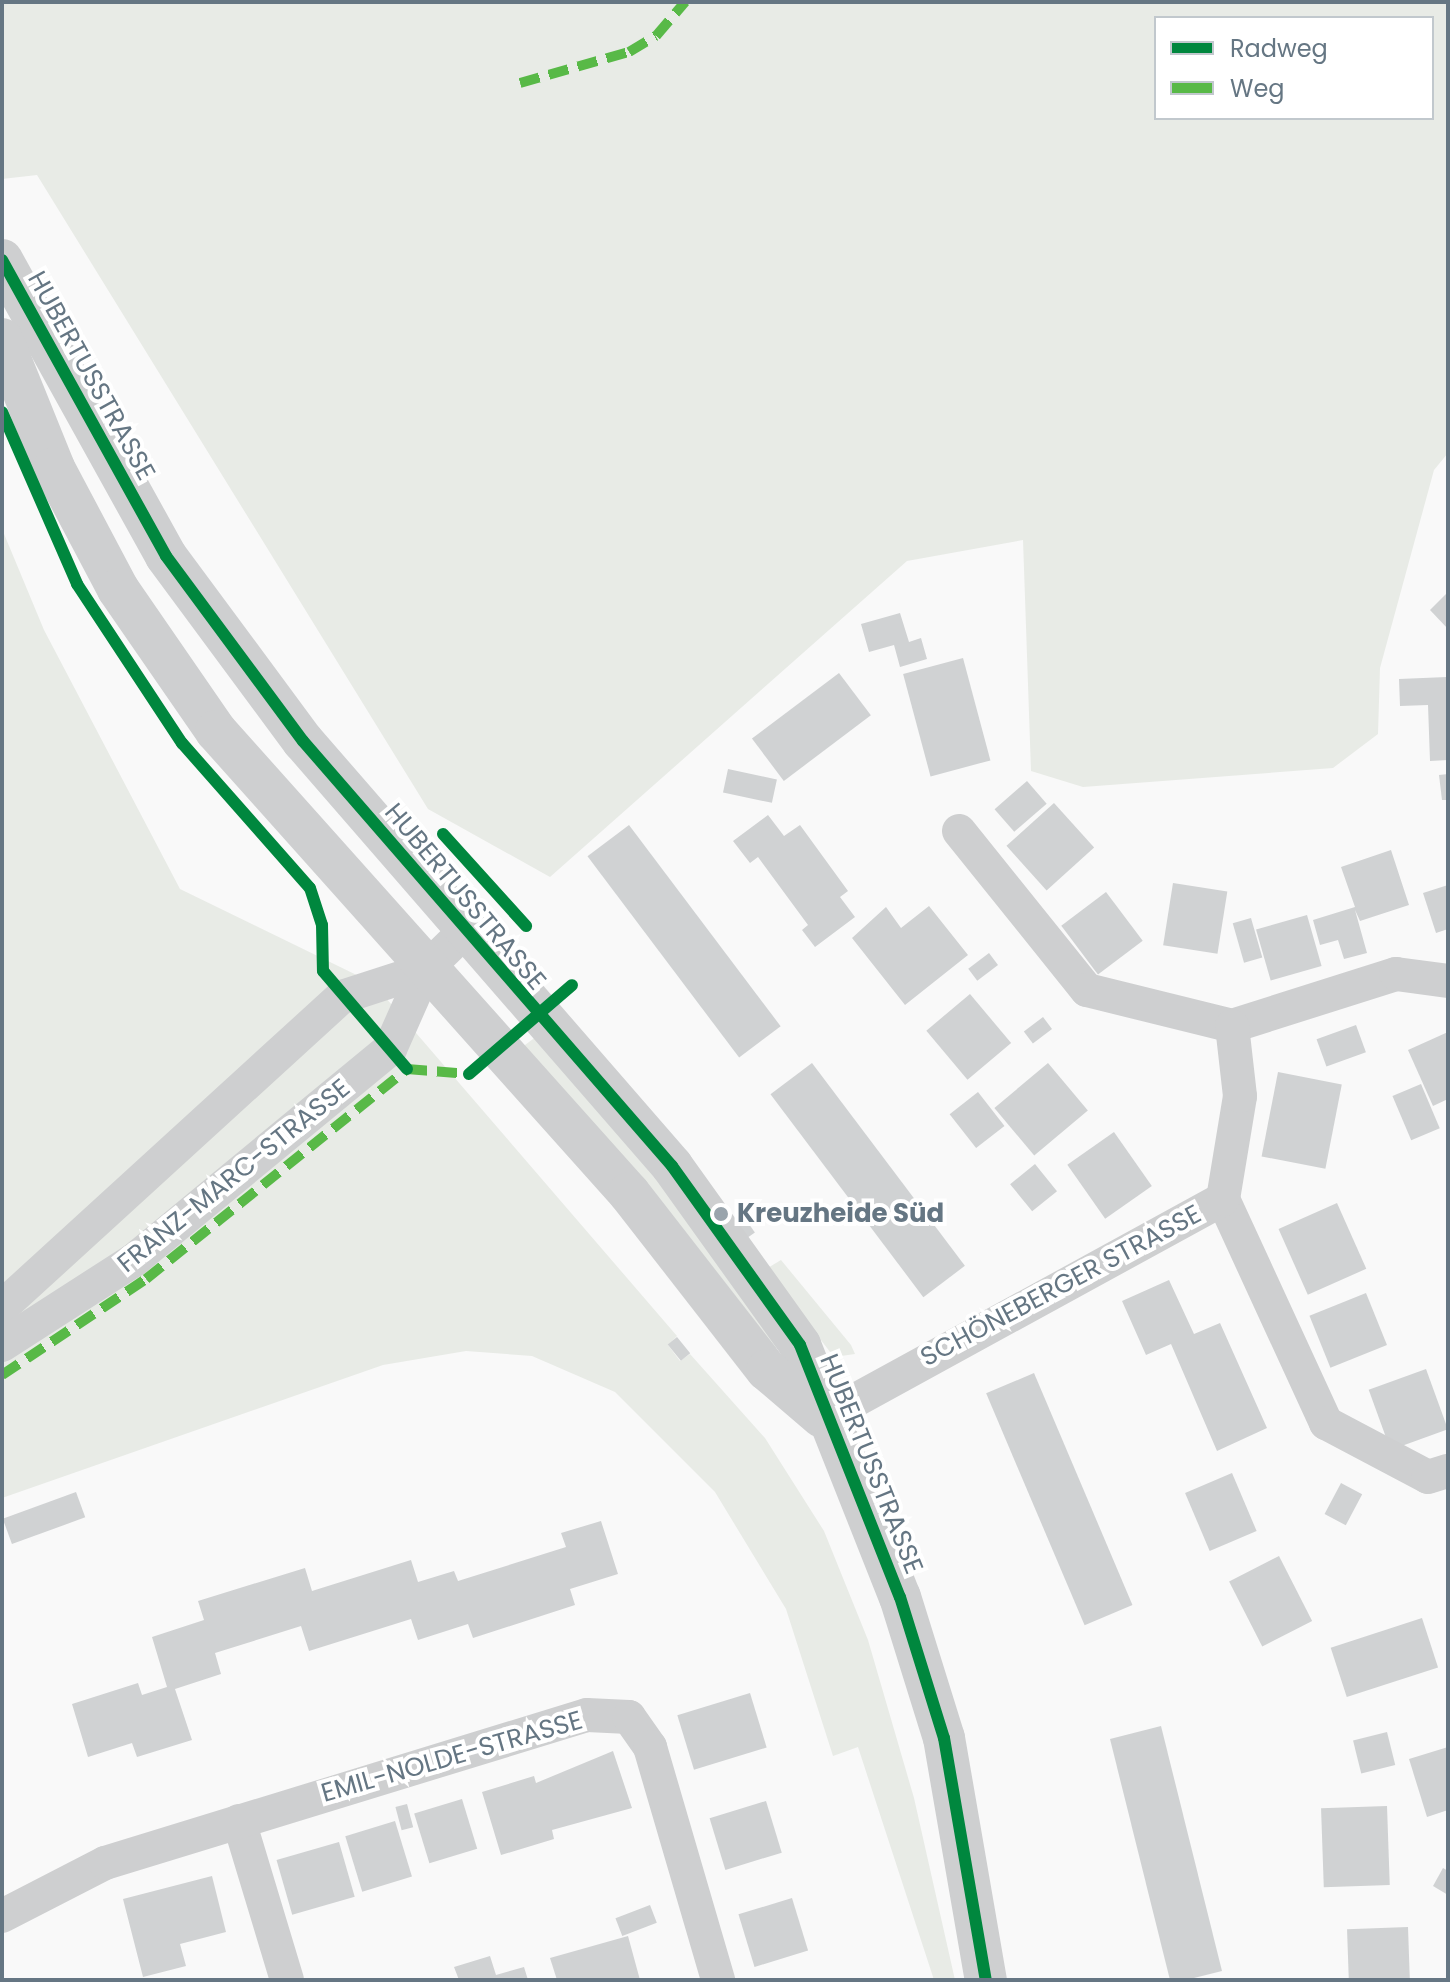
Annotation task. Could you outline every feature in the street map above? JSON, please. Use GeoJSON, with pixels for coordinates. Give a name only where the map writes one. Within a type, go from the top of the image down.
{"type":"FeatureCollection","features":[{"type":"Feature","properties":{"kind":"street","name":"HUBERTUSSTRASSE"},"geometry":{"type":"LineString","coordinates":[[2,260],[166,556],[303,741],[464,932],[672,1166],[800,1345],[823,1418],[900,1597],[944,1738],[986,1980]]}},
{"type":"Feature","properties":{"kind":"street","name":"HUBERTUSSTRASSE"},"geometry":{"type":"LineString","coordinates":[[2,339],[54,468],[118,589],[216,731],[425,970],[629,1193],[767,1370],[823,1418]]}},
{"type":"Feature","properties":{"kind":"street"},"geometry":{"type":"LineString","coordinates":[[959,831],[1087,990],[1232,1026],[1396,974],[1448,981]]}},
{"type":"Feature","properties":{"kind":"street","name":"FRANZ-MARC-STRASSE"},"geometry":{"type":"LineString","coordinates":[[2,1345],[134,1260],[390,1049],[425,970],[464,932]]}},
{"type":"Feature","properties":{"kind":"street","name":"FRANZ-MARC-STRASSE"},"geometry":{"type":"LineString","coordinates":[[2,1307],[342,997],[425,970]]}},
{"type":"Feature","properties":{"kind":"street","name":"SCHÖNEBERGER STRASSE"},"geometry":{"type":"LineString","coordinates":[[885,1381],[1223,1199],[1240,1096],[1232,1026]]}},
{"type":"Feature","properties":{"kind":"street"},"geometry":{"type":"LineString","coordinates":[[1223,1199],[1326,1423],[1428,1477],[1448,1471]]}},
{"type":"Feature","properties":{"kind":"street","name":"HUBERTUSSTRASSE"},"geometry":{"type":"LineString","coordinates":[[823,1418],[885,1381]]}},
{"type":"Feature","properties":{"kind":"street","name":"EMIL-NOLDE-STRASSE"},"geometry":{"type":"LineString","coordinates":[[2,1916],[105,1863],[587,1715],[629,1717],[650,1747],[718,1980]]}},
{"type":"Feature","properties":{"kind":"street"},"geometry":{"type":"LineString","coordinates":[[239,1821],[287,1980]]}},
{"type":"Feature","properties":{"kind":"shaded area"},"geometry":{"type":"Polygon","coordinates":[[[2,2],[1448,2],[1448,453],[1434,470],[1380,668],[1378,734],[1333,768],[1083,787],[1031,771],[1023,540],[907,561],[550,877],[428,809],[37,175],[2,179],[2,2]]]}},
{"type":"Feature","properties":{"kind":"shaded area"},"geometry":{"type":"Polygon","coordinates":[[[2,529],[44,630],[180,889],[373,983],[677,1336],[668,1345],[680,1361],[690,1354],[765,1438],[824,1531],[868,1640],[914,1798],[955,1980],[934,1980],[858,1747],[833,1756],[786,1609],[715,1492],[615,1392],[532,1356],[466,1351],[383,1365],[2,1498],[2,529]]]}},
{"type":"Feature","properties":{"kind":"shaded area"},"geometry":{"type":"Polygon","coordinates":[[[537,1036],[616,1126],[787,1340],[773,1350],[517,1051],[537,1036]]]}},
{"type":"Feature","properties":{"kind":"shaded area"},"geometry":{"type":"Polygon","coordinates":[[[781,1260],[851,1345],[855,1354],[834,1357],[766,1269],[781,1260]]]}},
{"type":"Feature","properties":{"kind":"building"},"geometry":{"type":"Polygon","coordinates":[[[1448,592],[1448,629],[1430,610],[1448,592]]]}},
{"type":"Feature","properties":{"kind":"building"},"geometry":{"type":"Polygon","coordinates":[[[900,613],[909,642],[921,638],[927,659],[900,667],[894,645],[869,652],[861,624],[900,613]]]}},
{"type":"Feature","properties":{"kind":"building"},"geometry":{"type":"Polygon","coordinates":[[[963,658],[990,760],[931,776],[903,674],[963,658]]]}},
{"type":"Feature","properties":{"kind":"building"},"geometry":{"type":"Polygon","coordinates":[[[839,673],[871,715],[784,781],[752,739],[839,673]]]}},
{"type":"Feature","properties":{"kind":"building"},"geometry":{"type":"Polygon","coordinates":[[[1447,677],[1448,760],[1430,761],[1428,705],[1400,706],[1399,679],[1447,677]]]}},
{"type":"Feature","properties":{"kind":"building"},"geometry":{"type":"Polygon","coordinates":[[[728,769],[777,779],[772,803],[723,792],[728,769]]]}},
{"type":"Feature","properties":{"kind":"building"},"geometry":{"type":"Polygon","coordinates":[[[1448,774],[1448,800],[1442,800],[1439,775],[1448,774]]]}},
{"type":"Feature","properties":{"kind":"building"},"geometry":{"type":"Polygon","coordinates":[[[1027,781],[1047,804],[1014,832],[995,809],[1027,781]]]}},
{"type":"Feature","properties":{"kind":"building"},"geometry":{"type":"Polygon","coordinates":[[[1054,803],[1094,848],[1047,890],[1006,846],[1054,803]]]}},
{"type":"Feature","properties":{"kind":"building"},"geometry":{"type":"Polygon","coordinates":[[[768,815],[784,836],[800,825],[848,891],[840,897],[855,917],[815,947],[802,930],[808,925],[758,857],[750,863],[733,841],[768,815]]]}},
{"type":"Feature","properties":{"kind":"building"},"geometry":{"type":"Polygon","coordinates":[[[629,825],[781,1026],[739,1058],[587,856],[629,825]]]}},
{"type":"Feature","properties":{"kind":"building"},"geometry":{"type":"Polygon","coordinates":[[[1391,850],[1409,905],[1360,921],[1355,910],[1367,953],[1344,959],[1338,940],[1320,945],[1313,920],[1355,907],[1341,867],[1391,850]]]}},
{"type":"Feature","properties":{"kind":"building"},"geometry":{"type":"Polygon","coordinates":[[[1173,883],[1227,892],[1217,954],[1163,945],[1173,883]]]}},
{"type":"Feature","properties":{"kind":"building"},"geometry":{"type":"Polygon","coordinates":[[[1448,885],[1448,929],[1436,933],[1423,893],[1448,885]]]}},
{"type":"Feature","properties":{"kind":"building"},"geometry":{"type":"Polygon","coordinates":[[[1106,892],[1143,941],[1098,974],[1061,926],[1106,892]]]}},
{"type":"Feature","properties":{"kind":"building"},"geometry":{"type":"Polygon","coordinates":[[[929,906],[968,955],[905,1005],[852,938],[886,907],[901,928],[929,906]]]}},
{"type":"Feature","properties":{"kind":"building"},"geometry":{"type":"Polygon","coordinates":[[[1307,915],[1322,966],[1271,981],[1256,930],[1307,915]]]}},
{"type":"Feature","properties":{"kind":"building"},"geometry":{"type":"Polygon","coordinates":[[[1251,918],[1262,957],[1244,963],[1233,923],[1251,918]]]}},
{"type":"Feature","properties":{"kind":"building"},"geometry":{"type":"Polygon","coordinates":[[[989,953],[998,965],[977,981],[968,969],[989,953]]]}},
{"type":"Feature","properties":{"kind":"building"},"geometry":{"type":"Polygon","coordinates":[[[970,994],[1011,1043],[967,1080],[926,1031],[970,994]]]}},
{"type":"Feature","properties":{"kind":"building"},"geometry":{"type":"Polygon","coordinates":[[[1043,1017],[1052,1029],[1033,1043],[1024,1031],[1043,1017]]]}},
{"type":"Feature","properties":{"kind":"building"},"geometry":{"type":"Polygon","coordinates":[[[1356,1025],[1366,1052],[1326,1067],[1317,1039],[1356,1025]]]}},
{"type":"Feature","properties":{"kind":"building"},"geometry":{"type":"Polygon","coordinates":[[[1448,1032],[1448,1099],[1433,1106],[1408,1050],[1448,1032]]]}},
{"type":"Feature","properties":{"kind":"building"},"geometry":{"type":"Polygon","coordinates":[[[812,1063],[965,1266],[923,1297],[770,1094],[812,1063]]]}},
{"type":"Feature","properties":{"kind":"building"},"geometry":{"type":"Polygon","coordinates":[[[1048,1063],[1088,1110],[1034,1155],[994,1108],[1048,1063]]]}},
{"type":"Feature","properties":{"kind":"building"},"geometry":{"type":"Polygon","coordinates":[[[1278,1072],[1342,1084],[1325,1169],[1262,1156],[1278,1072]]]}},
{"type":"Feature","properties":{"kind":"building"},"geometry":{"type":"Polygon","coordinates":[[[1421,1084],[1440,1128],[1411,1140],[1392,1096],[1421,1084]]]}},
{"type":"Feature","properties":{"kind":"building"},"geometry":{"type":"Polygon","coordinates":[[[978,1092],[1004,1126],[976,1148],[950,1114],[978,1092]]]}},
{"type":"Feature","properties":{"kind":"building"},"geometry":{"type":"Polygon","coordinates":[[[1114,1132],[1152,1186],[1105,1219],[1067,1165],[1114,1132]]]}},
{"type":"Feature","properties":{"kind":"building"},"geometry":{"type":"Polygon","coordinates":[[[1035,1164],[1057,1191],[1032,1211],[1010,1184],[1035,1164]]]}},
{"type":"Feature","properties":{"kind":"building"},"geometry":{"type":"Polygon","coordinates":[[[1337,1203],[1366,1269],[1308,1295],[1279,1229],[1337,1203]]]}},
{"type":"Feature","properties":{"kind":"building"},"geometry":{"type":"Polygon","coordinates":[[[744,1217],[755,1233],[746,1239],[735,1223],[744,1217]]]}},
{"type":"Feature","properties":{"kind":"building"},"geometry":{"type":"Polygon","coordinates":[[[1169,1280],[1194,1334],[1220,1323],[1267,1428],[1217,1451],[1171,1344],[1146,1355],[1122,1301],[1169,1280]]]}},
{"type":"Feature","properties":{"kind":"building"},"geometry":{"type":"Polygon","coordinates":[[[1366,1293],[1387,1345],[1330,1368],[1309,1316],[1366,1293]]]}},
{"type":"Feature","properties":{"kind":"building"},"geometry":{"type":"Polygon","coordinates":[[[677,1337],[690,1353],[681,1361],[668,1345],[677,1337]]]}},
{"type":"Feature","properties":{"kind":"building"},"geometry":{"type":"Polygon","coordinates":[[[1426,1369],[1448,1429],[1391,1450],[1369,1390],[1426,1369]]]}},
{"type":"Feature","properties":{"kind":"building"},"geometry":{"type":"Polygon","coordinates":[[[1034,1373],[1132,1605],[1085,1625],[986,1393],[1034,1373]]]}},
{"type":"Feature","properties":{"kind":"building"},"geometry":{"type":"Polygon","coordinates":[[[1232,1473],[1257,1531],[1210,1551],[1185,1493],[1232,1473]]]}},
{"type":"Feature","properties":{"kind":"building"},"geometry":{"type":"Polygon","coordinates":[[[1341,1483],[1362,1494],[1346,1525],[1325,1514],[1341,1483]]]}},
{"type":"Feature","properties":{"kind":"building"},"geometry":{"type":"Polygon","coordinates":[[[76,1492],[85,1517],[12,1544],[3,1519],[76,1492]]]}},
{"type":"Feature","properties":{"kind":"building"},"geometry":{"type":"Polygon","coordinates":[[[601,1521],[618,1574],[570,1589],[575,1605],[473,1638],[468,1624],[418,1640],[411,1619],[309,1651],[301,1626],[215,1653],[221,1674],[175,1689],[192,1740],[137,1757],[132,1743],[88,1757],[72,1704],[138,1683],[142,1695],[167,1687],[152,1637],[204,1620],[198,1601],[305,1568],[312,1591],[411,1560],[418,1582],[454,1571],[458,1581],[566,1547],[561,1533],[601,1521]]]}},
{"type":"Feature","properties":{"kind":"building"},"geometry":{"type":"Polygon","coordinates":[[[1279,1556],[1312,1621],[1262,1646],[1229,1581],[1279,1556]]]}},
{"type":"Feature","properties":{"kind":"building"},"geometry":{"type":"Polygon","coordinates":[[[1422,1618],[1438,1667],[1347,1697],[1331,1648],[1422,1618]]]}},
{"type":"Feature","properties":{"kind":"building"},"geometry":{"type":"Polygon","coordinates":[[[750,1693],[767,1748],[694,1770],[677,1715],[750,1693]]]}},
{"type":"Feature","properties":{"kind":"building"},"geometry":{"type":"Polygon","coordinates":[[[1161,1726],[1222,1971],[1186,1980],[1170,1980],[1110,1739],[1161,1726]]]}},
{"type":"Feature","properties":{"kind":"building"},"geometry":{"type":"Polygon","coordinates":[[[1387,1732],[1395,1765],[1361,1773],[1353,1740],[1387,1732]]]}},
{"type":"Feature","properties":{"kind":"building"},"geometry":{"type":"Polygon","coordinates":[[[1448,1747],[1448,1810],[1427,1817],[1409,1759],[1448,1747]]]}},
{"type":"Feature","properties":{"kind":"building"},"geometry":{"type":"Polygon","coordinates":[[[613,1751],[632,1808],[552,1830],[554,1839],[501,1855],[482,1792],[534,1776],[536,1783],[613,1751]]]}},
{"type":"Feature","properties":{"kind":"building"},"geometry":{"type":"Polygon","coordinates":[[[462,1799],[477,1849],[429,1863],[414,1814],[462,1799]]]}},
{"type":"Feature","properties":{"kind":"building"},"geometry":{"type":"Polygon","coordinates":[[[766,1801],[782,1853],[725,1870],[710,1818],[766,1801]]]}},
{"type":"Feature","properties":{"kind":"building"},"geometry":{"type":"Polygon","coordinates":[[[407,1804],[413,1827],[402,1830],[395,1807],[407,1804]]]}},
{"type":"Feature","properties":{"kind":"building"},"geometry":{"type":"Polygon","coordinates":[[[1387,1806],[1390,1885],[1324,1887],[1321,1808],[1387,1806]]]}},
{"type":"Feature","properties":{"kind":"building"},"geometry":{"type":"Polygon","coordinates":[[[395,1821],[412,1876],[362,1892],[345,1836],[395,1821]]]}},
{"type":"Feature","properties":{"kind":"building"},"geometry":{"type":"Polygon","coordinates":[[[339,1842],[355,1897],[292,1915],[277,1860],[339,1842]]]}},
{"type":"Feature","properties":{"kind":"building"},"geometry":{"type":"Polygon","coordinates":[[[1443,1868],[1448,1871],[1448,1895],[1433,1886],[1443,1868]]]}},
{"type":"Feature","properties":{"kind":"building"},"geometry":{"type":"Polygon","coordinates":[[[212,1876],[226,1932],[180,1944],[186,1966],[143,1977],[123,1899],[212,1876]]]}},
{"type":"Feature","properties":{"kind":"building"},"geometry":{"type":"Polygon","coordinates":[[[792,1898],[808,1951],[755,1967],[738,1914],[792,1898]]]}},
{"type":"Feature","properties":{"kind":"building"},"geometry":{"type":"Polygon","coordinates":[[[650,1905],[657,1923],[622,1936],[615,1918],[650,1905]]]}},
{"type":"Feature","properties":{"kind":"building"},"geometry":{"type":"Polygon","coordinates":[[[1408,1927],[1410,1980],[1349,1980],[1347,1929],[1408,1927]]]}},
{"type":"Feature","properties":{"kind":"building"},"geometry":{"type":"Polygon","coordinates":[[[628,1936],[640,1980],[557,1980],[550,1958],[628,1936]]]}},
{"type":"Feature","properties":{"kind":"building"},"geometry":{"type":"Polygon","coordinates":[[[490,1956],[496,1975],[524,1967],[528,1980],[459,1980],[454,1967],[490,1956]]]}},
{"type":"Feature","properties":{"kind":"marked path"},"geometry":{"type":"LineString","coordinates":[[520,83],[629,52],[656,36],[685,2]]}},
{"type":"Feature","properties":{"kind":"marked path"},"geometry":{"type":"LineString","coordinates":[[2,1375],[146,1279],[407,1069],[469,1074]]}},
{"type":"Feature","properties":{"kind":"cycle path"},"geometry":{"type":"LineString","coordinates":[[2,260],[166,556],[303,741],[672,1166],[800,1345],[900,1597],[944,1738],[986,1980]]}},
{"type":"Feature","properties":{"kind":"cycle path"},"geometry":{"type":"LineString","coordinates":[[2,412],[77,584],[182,743],[310,888],[322,925],[323,971],[407,1069]]}},
{"type":"Feature","properties":{"kind":"cycle path"},"geometry":{"type":"LineString","coordinates":[[443,834],[526,926]]}},
{"type":"Feature","properties":{"kind":"cycle path"},"geometry":{"type":"LineString","coordinates":[[469,1074],[572,985]]}},
{"type":"Feature","properties":{"kind":"place","name":"Kreuzheide Süd"},"geometry":{"type":"Point","coordinates":[721,1214]}}]}
